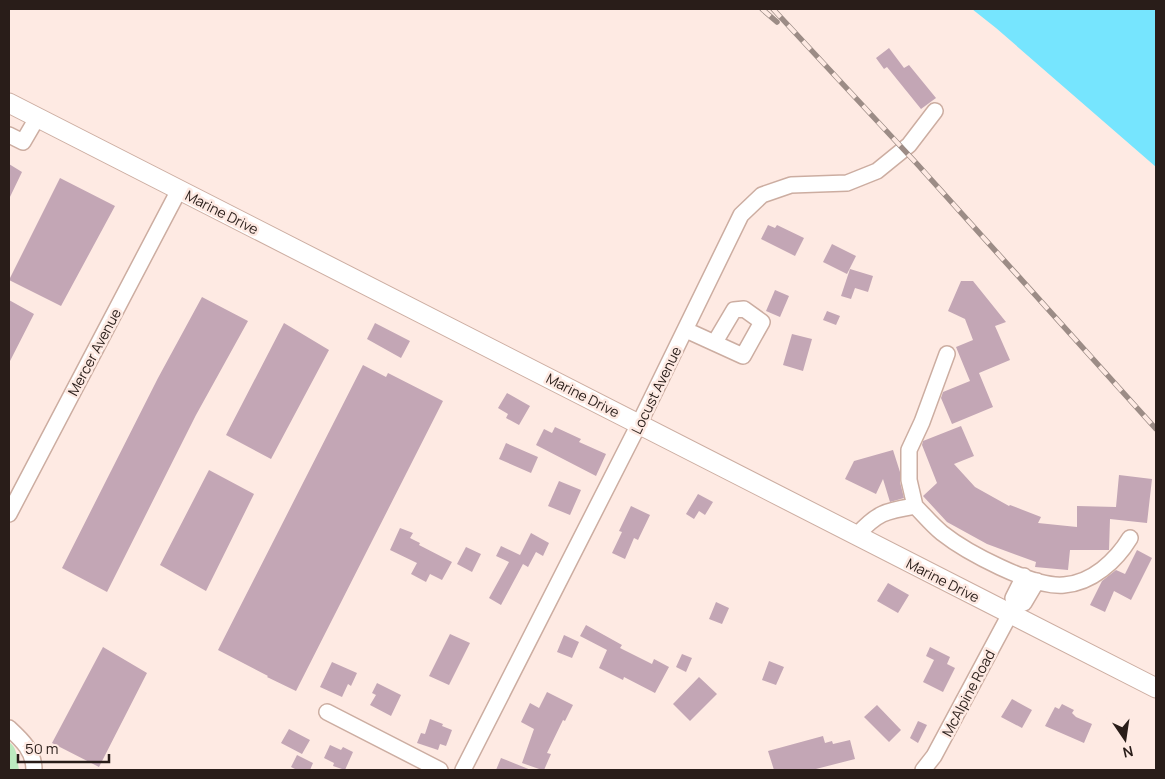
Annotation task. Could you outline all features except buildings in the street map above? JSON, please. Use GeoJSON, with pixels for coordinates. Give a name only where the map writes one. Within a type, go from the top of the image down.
{"type":"FeatureCollection","features":[{"type":"Feature","properties":{"kind":"main road","name":"Marine Drive"},"geometry":{"type":"LineString","coordinates":[[9,103],[857,535],[1013,610],[1156,688]]}},
{"type":"Feature","properties":{"kind":"street","name":"Locust Avenue"},"geometry":{"type":"LineString","coordinates":[[463,770],[639,424],[741,215],[762,195],[791,185],[847,183],[877,171],[909,145],[935,112]]}},
{"type":"Feature","properties":{"kind":"street"},"geometry":{"type":"LineString","coordinates":[[9,135],[23,142],[37,118]]}},
{"type":"Feature","properties":{"kind":"street","name":"Mercer Avenue"},"geometry":{"type":"LineString","coordinates":[[9,514],[179,190]]}},
{"type":"Feature","properties":{"kind":"street"},"geometry":{"type":"LineString","coordinates":[[686,330],[715,342]]}},
{"type":"Feature","properties":{"kind":"street"},"geometry":{"type":"LineString","coordinates":[[947,354],[922,422],[909,450],[909,480],[915,506],[941,532],[959,545],[991,562],[1030,579],[1064,585],[1082,581],[1097,574],[1122,552],[1130,538]]}},
{"type":"Feature","properties":{"kind":"street"},"geometry":{"type":"LineString","coordinates":[[857,535],[875,517],[897,509],[915,506]]}},
{"type":"Feature","properties":{"kind":"street","name":"McAlpine Road"},"geometry":{"type":"LineString","coordinates":[[923,770],[934,756],[1013,610],[1024,604],[1030,579]]}},
{"type":"Feature","properties":{"kind":"street"},"geometry":{"type":"LineString","coordinates":[[328,712],[440,770]]}},
{"type":"Feature","properties":{"kind":"street"},"geometry":{"type":"LineString","coordinates":[[9,728],[28,747],[34,764],[34,770]]}},
{"type":"Feature","properties":{"kind":"green space"},"geometry":{"type":"Polygon","coordinates":[[[9,742],[16,751],[19,770],[9,770],[9,742]]]}},
{"type":"Feature","properties":{"kind":"water"},"geometry":{"type":"Polygon","coordinates":[[[972,9],[1156,9],[1156,167],[996,28],[972,9]]]}},
{"type":"Feature","properties":{"kind":"railway"},"geometry":{"type":"LineString","coordinates":[[762,9],[777,22]]}},
{"type":"Feature","properties":{"kind":"railway"},"geometry":{"type":"LineString","coordinates":[[773,9],[918,165],[1156,429]]}}]}
